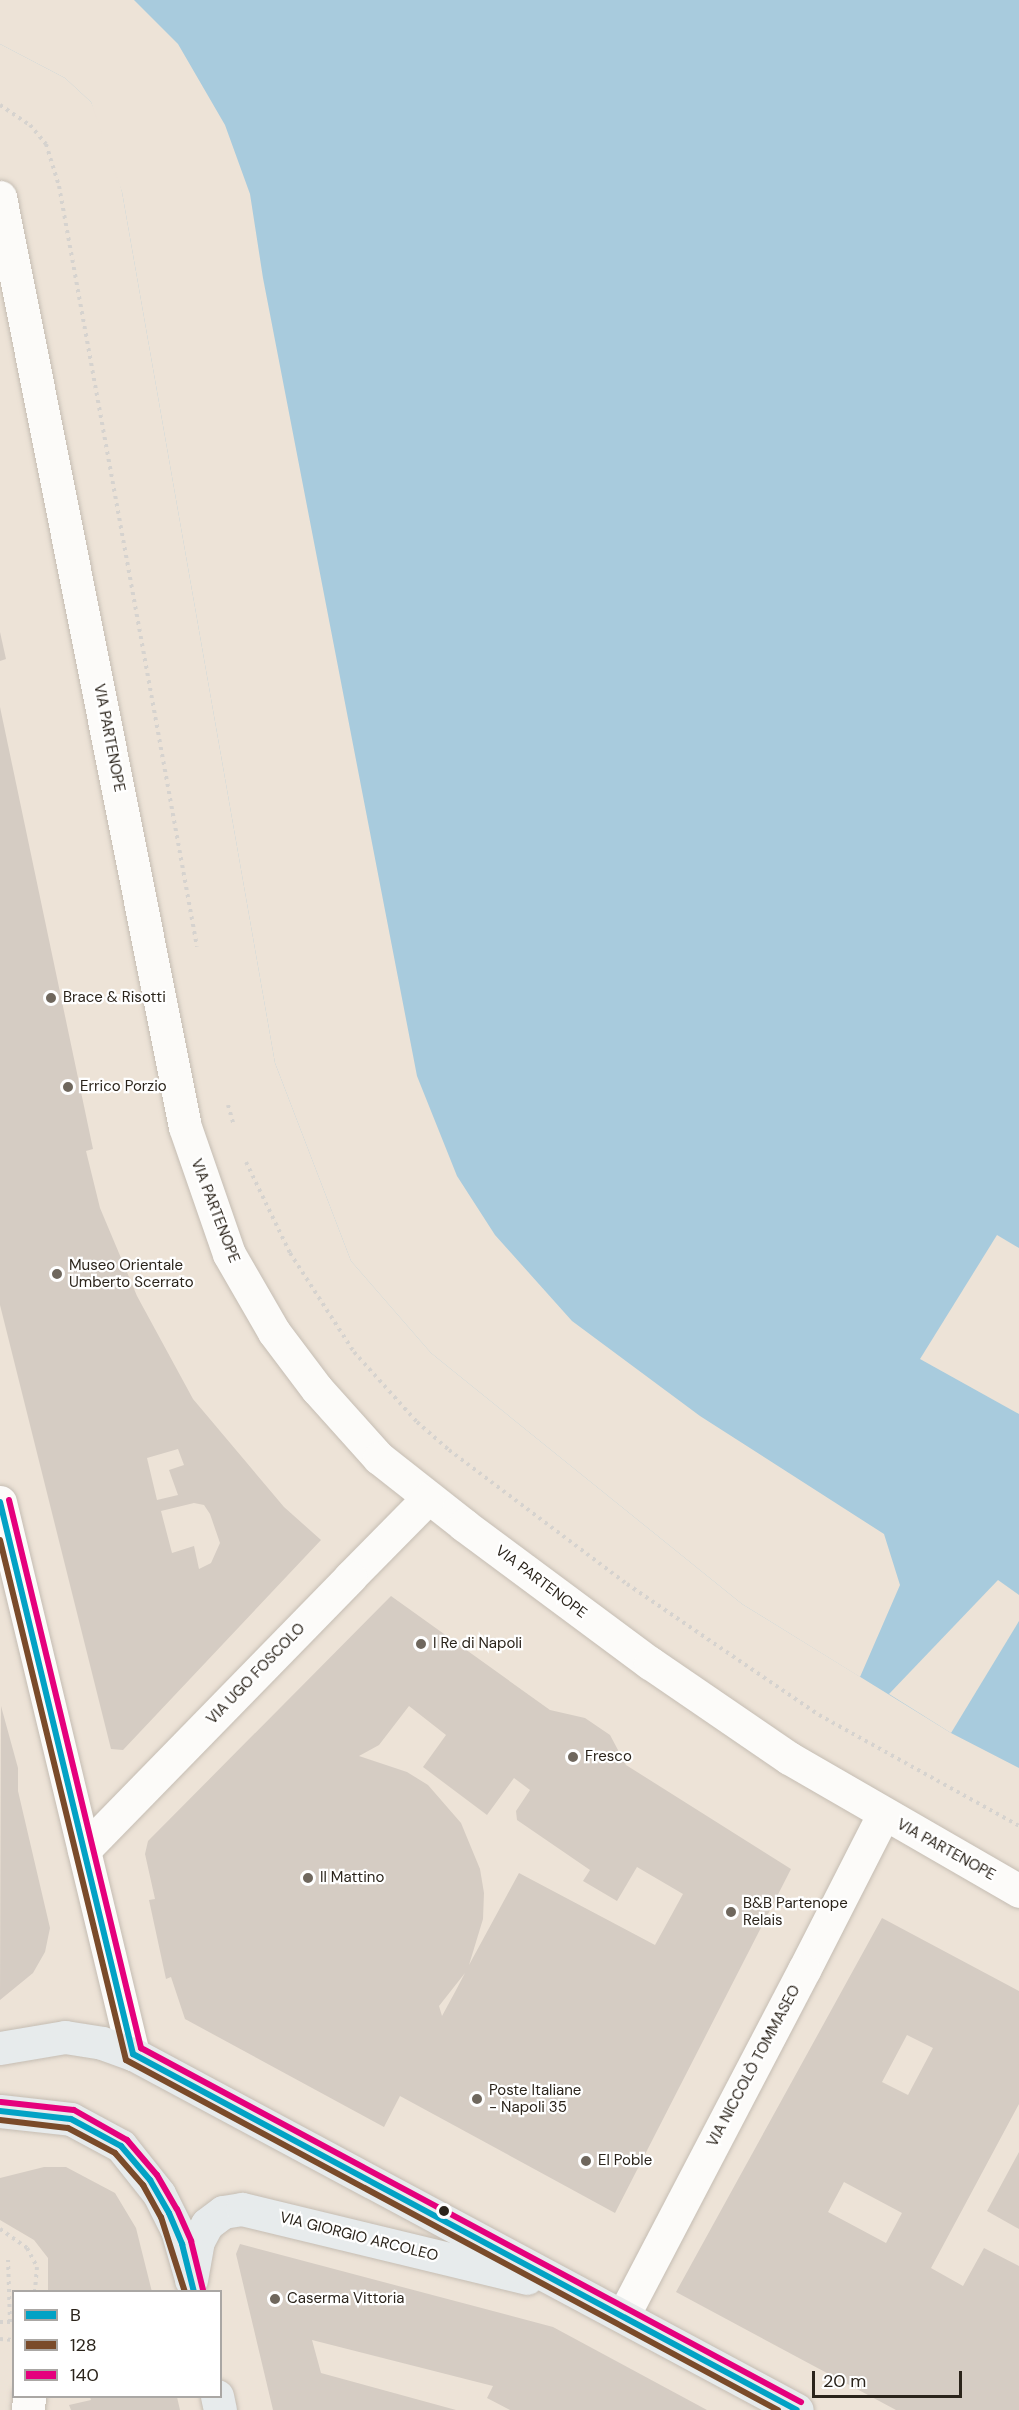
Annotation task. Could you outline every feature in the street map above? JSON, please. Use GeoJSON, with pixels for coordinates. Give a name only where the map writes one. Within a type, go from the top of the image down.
{"type":"FeatureCollection","features":[{"type":"Feature","properties":{"kind":"main road","name":"VIA GIORGIO ARCOLEO"},"geometry":{"type":"LineString","coordinates":[[0,2048],[65,2037],[102,2043],[133,2054],[797,2410]]}},
{"type":"Feature","properties":{"kind":"main road"},"geometry":{"type":"LineString","coordinates":[[0,2111],[71,2119],[121,2146],[159,2194],[177,2230],[192,2286]]}},
{"type":"Feature","properties":{"kind":"main road","name":"VIA GIORGIO ARCOLEO"},"geometry":{"type":"LineString","coordinates":[[192,2286],[198,2241],[207,2224],[223,2212],[242,2209],[572,2289]]}},
{"type":"Feature","properties":{"kind":"street","name":"VIA PARTENOPE"},"geometry":{"type":"LineString","coordinates":[[0,197],[185,1127],[201,1182],[229,1254],[274,1332],[345,1422],[379,1458],[428,1498],[650,1664],[789,1758],[883,1815],[1019,1891]]}},
{"type":"Feature","properties":{"kind":"street","name":"VIA UGO FOSCOLO"},"geometry":{"type":"LineString","coordinates":[[84,1850],[428,1498]]}},
{"type":"Feature","properties":{"kind":"street"},"geometry":{"type":"LineString","coordinates":[[0,1502],[133,2054]]}},
{"type":"Feature","properties":{"kind":"street","name":"VIA NICCOLÒ TOMMASEO"},"geometry":{"type":"LineString","coordinates":[[623,2316],[883,1815]]}},
{"type":"Feature","properties":{"kind":"path"},"geometry":{"type":"LineString","coordinates":[[0,105],[30,125],[46,144],[59,186],[199,958]]}},
{"type":"Feature","properties":{"kind":"path"},"geometry":{"type":"LineString","coordinates":[[225,1095],[237,1134]]}},
{"type":"Feature","properties":{"kind":"path"},"geometry":{"type":"LineString","coordinates":[[244,1155],[290,1253],[354,1352],[409,1414],[448,1450],[627,1584],[819,1715],[1019,1826]]}},
{"type":"Feature","properties":{"kind":"path"},"geometry":{"type":"LineString","coordinates":[[0,2229],[27,2248],[37,2267],[35,2290]]}},
{"type":"Feature","properties":{"kind":"path"},"geometry":{"type":"LineString","coordinates":[[0,2322],[10,2322],[8,2260]]}},
{"type":"Feature","properties":{"kind":"water"},"geometry":{"type":"Polygon","coordinates":[[[0,0],[1019,0],[1019,1768],[951,1733],[742,1604],[431,1353],[351,1261],[275,1063],[122,192],[109,142],[91,102],[65,78],[0,44],[0,0]]]}},
{"type":"Feature","properties":{"kind":"pier"},"geometry":{"type":"Polygon","coordinates":[[[0,0],[134,0],[178,44],[225,125],[250,194],[263,278],[417,1076],[457,1176],[495,1235],[572,1321],[700,1416],[884,1534],[900,1585],[860,1677],[742,1604],[431,1353],[351,1261],[275,1063],[122,192],[91,102],[65,78],[0,44],[0,0]]]}},
{"type":"Feature","properties":{"kind":"pier"},"geometry":{"type":"Polygon","coordinates":[[[997,1235],[1019,1248],[1019,1414],[920,1359],[997,1235]]]}},
{"type":"Feature","properties":{"kind":"pier"},"geometry":{"type":"Polygon","coordinates":[[[998,1580],[1019,1595],[1019,1621],[951,1733],[889,1694],[998,1580]]]}},
{"type":"Feature","properties":{"kind":"building"},"geometry":{"type":"Polygon","coordinates":[[[0,632],[6,659],[0,661],[0,632]]]}},
{"type":"Feature","properties":{"kind":"building"},"geometry":{"type":"Polygon","coordinates":[[[0,707],[93,1149],[86,1151],[100,1208],[137,1296],[193,1399],[284,1507],[321,1540],[123,1750],[111,1749],[0,1305],[0,707]],[[178,1449],[147,1458],[157,1500],[178,1495],[169,1470],[184,1465],[178,1449]],[[194,1503],[161,1511],[172,1553],[194,1546],[199,1569],[211,1563],[220,1543],[210,1514],[204,1505],[194,1503]]]}},
{"type":"Feature","properties":{"kind":"building"},"geometry":{"type":"Polygon","coordinates":[[[391,1596],[550,1710],[585,1718],[610,1735],[626,1765],[791,1869],[615,2213],[400,2096],[384,2127],[185,2019],[171,1977],[166,1979],[149,1900],[155,1899],[145,1854],[148,1841],[391,1596]],[[409,1706],[379,1745],[359,1756],[407,1772],[428,1785],[461,1823],[480,1869],[484,1893],[483,1919],[469,1965],[519,1873],[655,1945],[683,1894],[637,1867],[617,1901],[583,1881],[590,1870],[517,1820],[516,1811],[530,1790],[514,1778],[487,1815],[423,1767],[446,1735],[409,1706]],[[465,1973],[439,2006],[442,2016],[455,1992],[465,1973]]]}},
{"type":"Feature","properties":{"kind":"building"},"geometry":{"type":"Polygon","coordinates":[[[1,1706],[18,1768],[18,1791],[50,1928],[45,1952],[33,1973],[0,2000],[1,1706]]]}},
{"type":"Feature","properties":{"kind":"building"},"geometry":{"type":"Polygon","coordinates":[[[882,1918],[1019,1991],[1019,2104],[931,2268],[963,2286],[984,2248],[1019,2266],[1019,2410],[896,2410],[676,2292],[882,1918]],[[907,2035],[882,2082],[908,2095],[933,2048],[907,2035]],[[844,2182],[828,2212],[886,2243],[902,2213],[844,2182]]]}},
{"type":"Feature","properties":{"kind":"building"},"geometry":{"type":"Polygon","coordinates":[[[1019,2152],[1019,2229],[987,2211],[1019,2152]]]}},
{"type":"Feature","properties":{"kind":"building"},"geometry":{"type":"Polygon","coordinates":[[[44,2167],[66,2167],[115,2193],[136,2228],[152,2290],[48,2290],[48,2258],[34,2240],[0,2220],[0,2178],[44,2167]]]}},
{"type":"Feature","properties":{"kind":"building"},"geometry":{"type":"Polygon","coordinates":[[[240,2244],[553,2327],[707,2410],[510,2410],[487,2398],[493,2386],[312,2340],[321,2373],[456,2410],[273,2410],[236,2254],[240,2244]]]}},
{"type":"Feature","properties":{"kind":"building"},"geometry":{"type":"Polygon","coordinates":[[[90,2398],[177,2398],[180,2410],[71,2410],[69,2405],[91,2400],[90,2398]]]}},
{"type":"Feature","properties":{"kind":"transit line","name":"140"},"geometry":{"type":"LineString","coordinates":[[9,1500],[141,2048],[801,2402]]}},
{"type":"Feature","properties":{"kind":"transit line","name":"B"},"geometry":{"type":"LineString","coordinates":[[0,1502],[133,2054],[797,2410]]}},
{"type":"Feature","properties":{"kind":"transit line","name":"128"},"geometry":{"type":"LineString","coordinates":[[0,1540],[126,2060],[778,2410]]}},
{"type":"Feature","properties":{"kind":"transit line","name":"140"},"geometry":{"type":"LineString","coordinates":[[1,2102],[74,2110],[127,2140],[157,2175],[177,2209],[191,2241],[203,2290]]}},
{"type":"Feature","properties":{"kind":"transit line","name":"B"},"geometry":{"type":"LineString","coordinates":[[0,2111],[71,2119],[121,2146],[150,2180],[169,2213],[182,2244],[194,2290]]}},
{"type":"Feature","properties":{"kind":"transit line","name":"128"},"geometry":{"type":"LineString","coordinates":[[0,2120],[68,2128],[115,2153],[143,2185],[161,2217],[184,2290]]}},
{"type":"Feature","properties":{"kind":"place","name":"Brace & Risotti"},"geometry":{"type":"Point","coordinates":[51,998]}},
{"type":"Feature","properties":{"kind":"place","name":"Errico Porzio"},"geometry":{"type":"Point","coordinates":[68,1087]}},
{"type":"Feature","properties":{"kind":"place","name":"Museo Orientale Umberto Scerrato"},"geometry":{"type":"Point","coordinates":[57,1274]}},
{"type":"Feature","properties":{"kind":"place","name":"I Re di Napoli"},"geometry":{"type":"Point","coordinates":[421,1644]}},
{"type":"Feature","properties":{"kind":"place","name":"Fresco"},"geometry":{"type":"Point","coordinates":[573,1757]}},
{"type":"Feature","properties":{"kind":"place","name":"Il Mattino"},"geometry":{"type":"Point","coordinates":[308,1878]}},
{"type":"Feature","properties":{"kind":"place","name":"B&B Partenope Relais"},"geometry":{"type":"Point","coordinates":[731,1912]}},
{"type":"Feature","properties":{"kind":"place","name":"Poste Italiane - Napoli 35"},"geometry":{"type":"Point","coordinates":[477,2099]}},
{"type":"Feature","properties":{"kind":"place","name":"El Poble"},"geometry":{"type":"Point","coordinates":[586,2161]}},
{"type":"Feature","properties":{"kind":"place","name":"Caserma Vittoria"},"geometry":{"type":"Point","coordinates":[275,2299]}}]}
